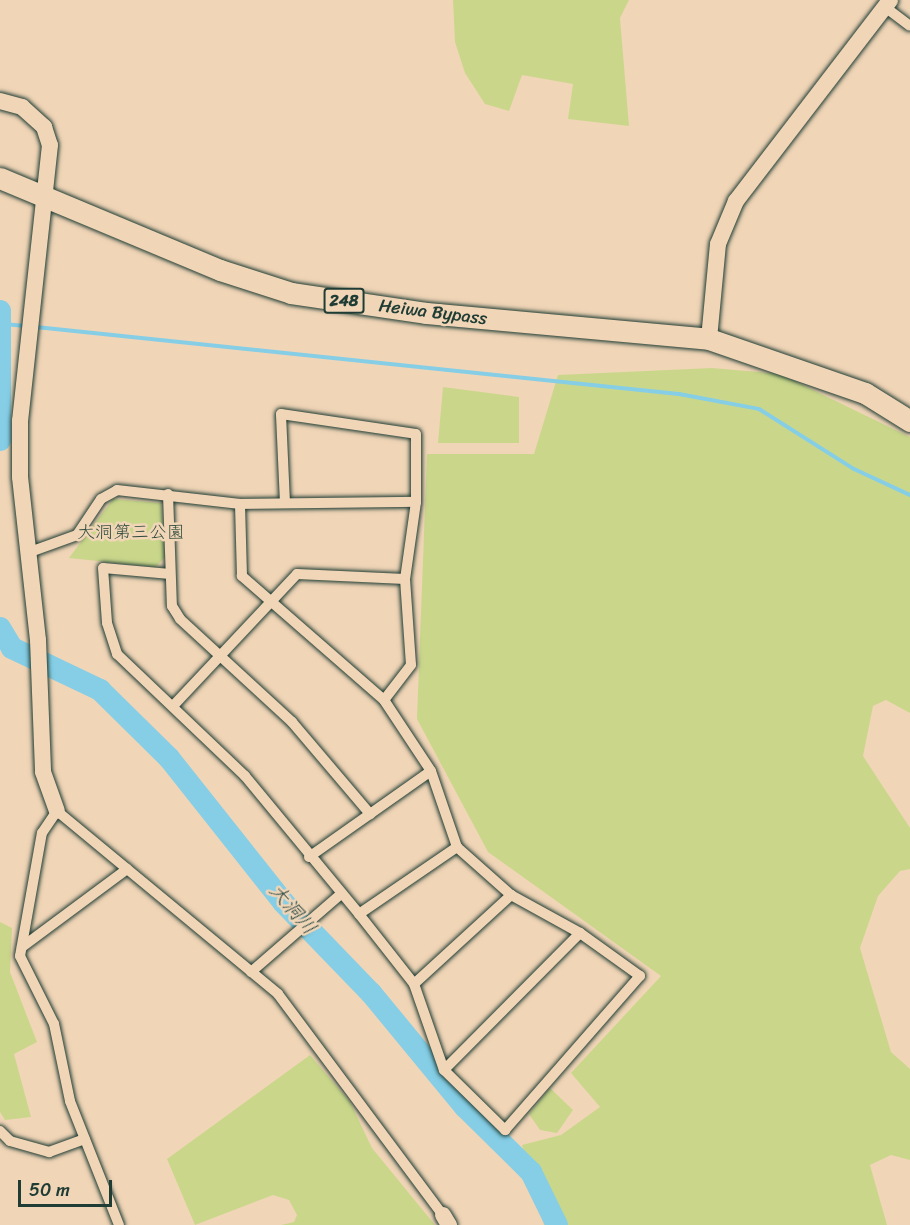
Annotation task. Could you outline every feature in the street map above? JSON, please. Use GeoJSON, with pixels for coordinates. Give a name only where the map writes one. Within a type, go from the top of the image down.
{"type":"FeatureCollection","features":[{"type":"Feature","properties":{"kind":"highway","name":"Heiwa Bypass"},"geometry":{"type":"LineString","coordinates":[[0,178],[46,195],[220,270],[291,293],[426,313],[709,339]]}},
{"type":"Feature","properties":{"kind":"highway","name":"248"},"geometry":{"type":"LineString","coordinates":[[709,339],[865,393],[910,421]]}},
{"type":"Feature","properties":{"kind":"street"},"geometry":{"type":"LineString","coordinates":[[709,339],[718,244],[736,201],[887,3],[910,26]]}},
{"type":"Feature","properties":{"kind":"street"},"geometry":{"type":"LineString","coordinates":[[0,101],[22,107],[44,127],[50,145],[27,349],[20,477],[38,640],[43,772],[57,811],[278,994],[446,1220]]}},
{"type":"Feature","properties":{"kind":"street"},"geometry":{"type":"LineString","coordinates":[[285,503],[281,414],[416,434],[416,502],[405,579],[411,665],[384,700]]}},
{"type":"Feature","properties":{"kind":"street"},"geometry":{"type":"LineString","coordinates":[[30,552],[76,535],[100,499],[117,490],[240,504],[416,502]]}},
{"type":"Feature","properties":{"kind":"street"},"geometry":{"type":"LineString","coordinates":[[168,494],[172,606],[180,619],[292,722],[370,814]]}},
{"type":"Feature","properties":{"kind":"street"},"geometry":{"type":"LineString","coordinates":[[171,574],[103,568],[107,623],[117,654],[245,776],[309,857],[359,914],[414,984],[444,1070],[505,1130],[531,1105],[640,976],[580,933],[511,895],[457,846],[431,771],[384,700],[242,576],[240,504]]}},
{"type":"Feature","properties":{"kind":"street"},"geometry":{"type":"LineString","coordinates":[[173,706],[297,574],[405,579]]}},
{"type":"Feature","properties":{"kind":"street"},"geometry":{"type":"LineString","coordinates":[[309,857],[431,771]]}},
{"type":"Feature","properties":{"kind":"street"},"geometry":{"type":"LineString","coordinates":[[57,811],[42,833],[20,956],[54,1024],[62,1075],[120,1225]]}},
{"type":"Feature","properties":{"kind":"street"},"geometry":{"type":"LineString","coordinates":[[359,914],[457,846]]}},
{"type":"Feature","properties":{"kind":"street"},"geometry":{"type":"LineString","coordinates":[[21,947],[127,869]]}},
{"type":"Feature","properties":{"kind":"street"},"geometry":{"type":"LineString","coordinates":[[252,972],[341,894]]}},
{"type":"Feature","properties":{"kind":"street"},"geometry":{"type":"LineString","coordinates":[[414,984],[511,895]]}},
{"type":"Feature","properties":{"kind":"street"},"geometry":{"type":"LineString","coordinates":[[444,1070],[580,933]]}},
{"type":"Feature","properties":{"kind":"street"},"geometry":{"type":"LineString","coordinates":[[0,1131],[10,1141],[49,1152],[85,1139]]}},
{"type":"Feature","properties":{"kind":"green space"},"geometry":{"type":"Polygon","coordinates":[[[453,0],[629,0],[620,18],[629,126],[568,119],[573,84],[522,75],[509,111],[485,104],[465,73],[455,42],[453,0]]]}},
{"type":"Feature","properties":{"kind":"green space"},"geometry":{"type":"Polygon","coordinates":[[[712,368],[780,374],[910,437],[910,713],[886,700],[873,706],[863,756],[910,828],[910,869],[900,871],[878,896],[860,948],[891,1052],[910,1069],[910,1160],[891,1155],[870,1165],[887,1225],[544,1225],[522,1145],[561,1135],[600,1107],[571,1073],[661,976],[488,852],[417,719],[427,454],[534,454],[558,375],[712,368]]]}},
{"type":"Feature","properties":{"kind":"green space"},"geometry":{"type":"Polygon","coordinates":[[[443,387],[519,397],[519,443],[438,443],[443,387]]]}},
{"type":"Feature","properties":{"kind":"green space","name":"大洞第三公園"},"geometry":{"type":"Polygon","coordinates":[[[113,499],[161,503],[165,557],[156,567],[69,558],[113,499]]]}},
{"type":"Feature","properties":{"kind":"green space"},"geometry":{"type":"Polygon","coordinates":[[[0,922],[12,928],[10,972],[37,1042],[14,1054],[31,1117],[5,1120],[0,1112],[0,922]]]}},
{"type":"Feature","properties":{"kind":"green space"},"geometry":{"type":"Polygon","coordinates":[[[310,1055],[350,1102],[372,1148],[435,1225],[281,1225],[294,1222],[297,1215],[289,1200],[273,1195],[195,1225],[167,1159],[310,1055]]]}},
{"type":"Feature","properties":{"kind":"green space"},"geometry":{"type":"Polygon","coordinates":[[[550,1088],[573,1110],[557,1133],[540,1130],[529,1114],[550,1088]]]}},
{"type":"Feature","properties":{"kind":"waterway","name":"大洞川"},"geometry":{"type":"LineString","coordinates":[[0,311],[0,440]]}},
{"type":"Feature","properties":{"kind":"waterway"},"geometry":{"type":"LineString","coordinates":[[3,324],[26,326]]}},
{"type":"Feature","properties":{"kind":"waterway"},"geometry":{"type":"LineString","coordinates":[[36,327],[679,394],[759,409],[854,469],[910,495]]}},
{"type":"Feature","properties":{"kind":"waterway","name":"大洞川"},"geometry":{"type":"LineString","coordinates":[[0,628],[12,648],[100,690],[169,758],[283,902],[371,993],[465,1107],[531,1172],[557,1225]]}}]}
